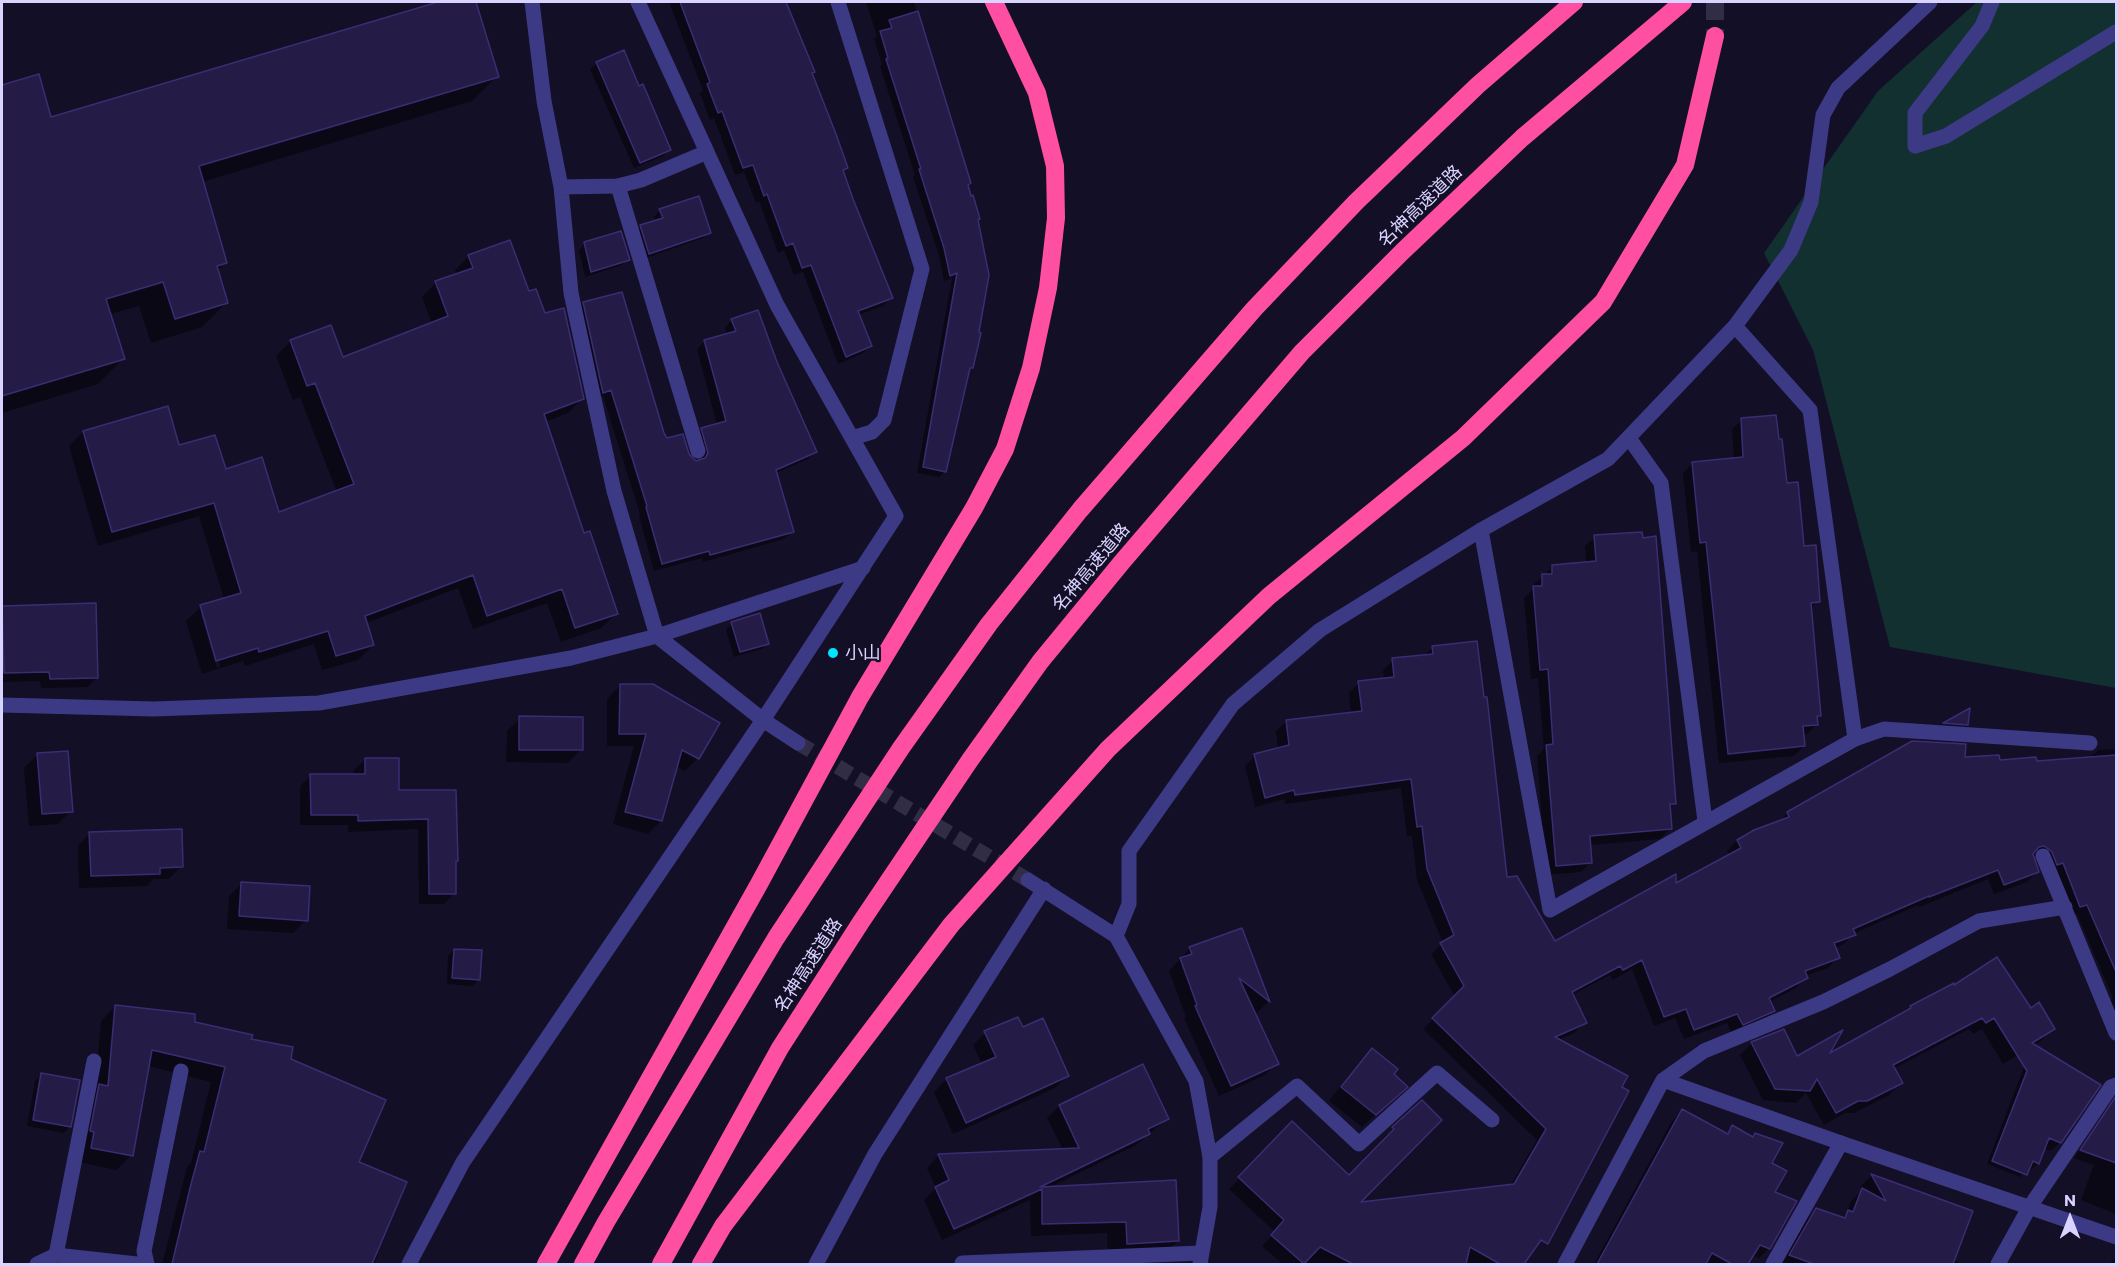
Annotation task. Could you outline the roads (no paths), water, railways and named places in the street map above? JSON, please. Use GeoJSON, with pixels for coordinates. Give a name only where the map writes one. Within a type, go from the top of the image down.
{"type":"FeatureCollection","features":[{"type":"Feature","properties":{"kind":"highway"},"geometry":{"type":"LineString","coordinates":[[546,1264],[759,884],[860,697],[974,508],[1005,449],[1031,368],[1048,288],[1056,218],[1054,166],[1037,93],[994,2]]}},
{"type":"Feature","properties":{"kind":"highway"},"geometry":{"type":"LineString","coordinates":[[583,1264],[777,938],[901,748],[1003,606],[1080,510],[1254,309],[1372,187],[1478,85],[1574,2]]}},
{"type":"Feature","properties":{"kind":"highway","name":"名神高速道路"},"geometry":{"type":"LineString","coordinates":[[661,1264],[780,1048],[861,922],[1041,662],[1122,562],[1302,352],[1403,251],[1522,138],[1683,2]]}},
{"type":"Feature","properties":{"kind":"highway"},"geometry":{"type":"LineString","coordinates":[[701,1264],[723,1226],[951,925],[1108,749],[1269,596],[1463,438],[1603,302],[1685,165],[1715,36]]}},
{"type":"Feature","properties":{"kind":"street"},"geometry":{"type":"LineString","coordinates":[[532,2],[544,101],[561,187],[571,293],[614,491],[657,636],[764,720],[798,743]]}},
{"type":"Feature","properties":{"kind":"street"},"geometry":{"type":"LineString","coordinates":[[409,1264],[463,1162],[764,720],[896,516],[777,305],[638,2]]}},
{"type":"Feature","properties":{"kind":"street"},"geometry":{"type":"LineString","coordinates":[[838,2],[922,269],[884,420],[872,432],[852,438]]}},
{"type":"Feature","properties":{"kind":"street"},"geometry":{"type":"LineString","coordinates":[[1116,936],[1129,903],[1129,850],[1233,704],[1320,630],[1481,530],[1608,459],[1735,326],[1791,250],[1811,202],[1823,115],[1838,88],[1930,2]]}},
{"type":"Feature","properties":{"kind":"street"},"geometry":{"type":"LineString","coordinates":[[1992,2],[1982,26],[1915,113],[1915,146],[1946,136],[2116,32]]}},
{"type":"Feature","properties":{"kind":"street"},"geometry":{"type":"LineString","coordinates":[[561,187],[618,186],[641,180],[707,152]]}},
{"type":"Feature","properties":{"kind":"street"},"geometry":{"type":"LineString","coordinates":[[618,186],[698,451]]}},
{"type":"Feature","properties":{"kind":"street"},"geometry":{"type":"LineString","coordinates":[[1735,326],[1810,410],[1855,739]]}},
{"type":"Feature","properties":{"kind":"street"},"geometry":{"type":"LineString","coordinates":[[1629,438],[1661,483],[1705,821]]}},
{"type":"Feature","properties":{"kind":"street"},"geometry":{"type":"LineString","coordinates":[[1481,530],[1550,910],[1705,821],[1855,739],[1884,729],[2090,743]]}},
{"type":"Feature","properties":{"kind":"street"},"geometry":{"type":"LineString","coordinates":[[2,705],[154,709],[319,703],[571,658],[657,636],[863,567]]}},
{"type":"Feature","properties":{"kind":"street"},"geometry":{"type":"LineString","coordinates":[[2043,856],[2116,1033]]}},
{"type":"Feature","properties":{"kind":"street"},"geometry":{"type":"LineString","coordinates":[[962,1263],[1201,1259],[1210,1207],[1210,1157],[1196,1081],[1116,936],[1028,880]]}},
{"type":"Feature","properties":{"kind":"street"},"geometry":{"type":"LineString","coordinates":[[816,1264],[875,1154],[1044,889]]}},
{"type":"Feature","properties":{"kind":"street"},"geometry":{"type":"LineString","coordinates":[[1565,1264],[1663,1080],[1704,1051],[1823,1002],[1979,921],[2065,907]]}},
{"type":"Feature","properties":{"kind":"street"},"geometry":{"type":"LineString","coordinates":[[56,1255],[94,1060]]}},
{"type":"Feature","properties":{"kind":"street"},"geometry":{"type":"LineString","coordinates":[[147,1264],[144,1251],[181,1071]]}},
{"type":"Feature","properties":{"kind":"street"},"geometry":{"type":"LineString","coordinates":[[1210,1157],[1297,1086],[1359,1144],[1437,1073],[1492,1120]]}},
{"type":"Feature","properties":{"kind":"street"},"geometry":{"type":"LineString","coordinates":[[1663,1080],[2116,1237]]}},
{"type":"Feature","properties":{"kind":"street"},"geometry":{"type":"LineString","coordinates":[[1998,1264],[2029,1208],[2110,1087],[2116,1085]]}},
{"type":"Feature","properties":{"kind":"street"},"geometry":{"type":"LineString","coordinates":[[1773,1264],[1841,1143]]}},
{"type":"Feature","properties":{"kind":"street"},"geometry":{"type":"LineString","coordinates":[[37,1264],[56,1255],[137,1264]]}},
{"type":"Feature","properties":{"kind":"tunnel"},"geometry":{"type":"LineString","coordinates":[[1715,2],[1715,36]]}},
{"type":"Feature","properties":{"kind":"tunnel"},"geometry":{"type":"LineString","coordinates":[[798,743],[1028,880]]}},
{"type":"Feature","properties":{"kind":"place","name":"小山"},"geometry":{"type":"Point","coordinates":[833,653]}}]}
